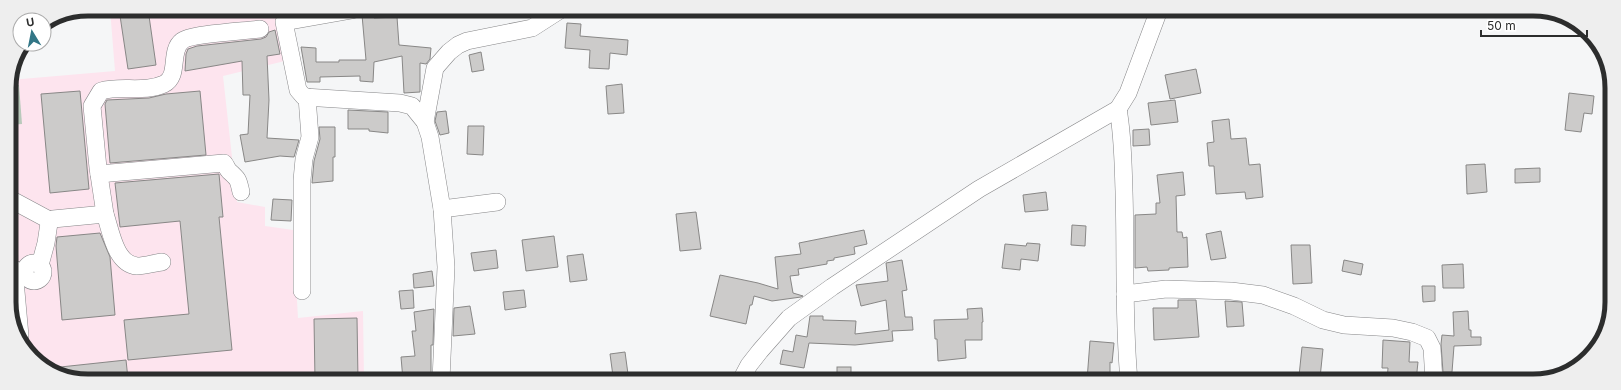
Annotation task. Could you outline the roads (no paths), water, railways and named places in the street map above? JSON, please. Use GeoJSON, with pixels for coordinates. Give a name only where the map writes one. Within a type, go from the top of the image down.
{"type":"FeatureCollection","features":[{"type":"Feature","properties":{"kind":"street"},"geometry":{"type":"LineString","coordinates":[[283,16],[298,90],[302,96],[400,103],[412,106],[425,122],[430,137],[442,209],[446,274],[441,374]]}},
{"type":"Feature","properties":{"kind":"street"},"geometry":{"type":"LineString","coordinates":[[425,122],[435,68],[449,52],[458,45],[467,41],[532,28],[551,16]]}},
{"type":"Feature","properties":{"kind":"street"},"geometry":{"type":"LineString","coordinates":[[745,374],[749,365],[760,351],[789,318],[979,189],[1118,109],[1128,93],[1157,16]]}},
{"type":"Feature","properties":{"kind":"street"},"geometry":{"type":"LineString","coordinates":[[162,262],[138,266],[131,265],[124,260],[117,250],[106,214],[99,174],[92,106],[101,91],[111,88],[153,87],[165,83],[172,75],[176,47],[183,40],[195,36],[260,29]]}},
{"type":"Feature","properties":{"kind":"street"},"geometry":{"type":"LineString","coordinates":[[302,291],[302,180],[304,158],[310,137],[307,97]]}},
{"type":"Feature","properties":{"kind":"street"},"geometry":{"type":"LineString","coordinates":[[1118,109],[1122,128],[1124,176],[1125,294],[1129,374]]}},
{"type":"Feature","properties":{"kind":"street"},"geometry":{"type":"LineString","coordinates":[[99,174],[224,163],[229,171],[234,174],[241,192]]}},
{"type":"Feature","properties":{"kind":"street"},"geometry":{"type":"LineString","coordinates":[[16,202],[51,221]]}},
{"type":"Feature","properties":{"kind":"street"},"geometry":{"type":"LineString","coordinates":[[442,209],[498,202]]}},
{"type":"Feature","properties":{"kind":"street"},"geometry":{"type":"LineString","coordinates":[[20,326],[21,273],[51,221],[57,218],[106,214]]}},
{"type":"Feature","properties":{"kind":"street"},"geometry":{"type":"LineString","coordinates":[[1125,294],[1166,289],[1231,291],[1263,295],[1294,306],[1324,320],[1344,325],[1394,328],[1412,332],[1427,338],[1432,348],[1434,374]]}}]}
